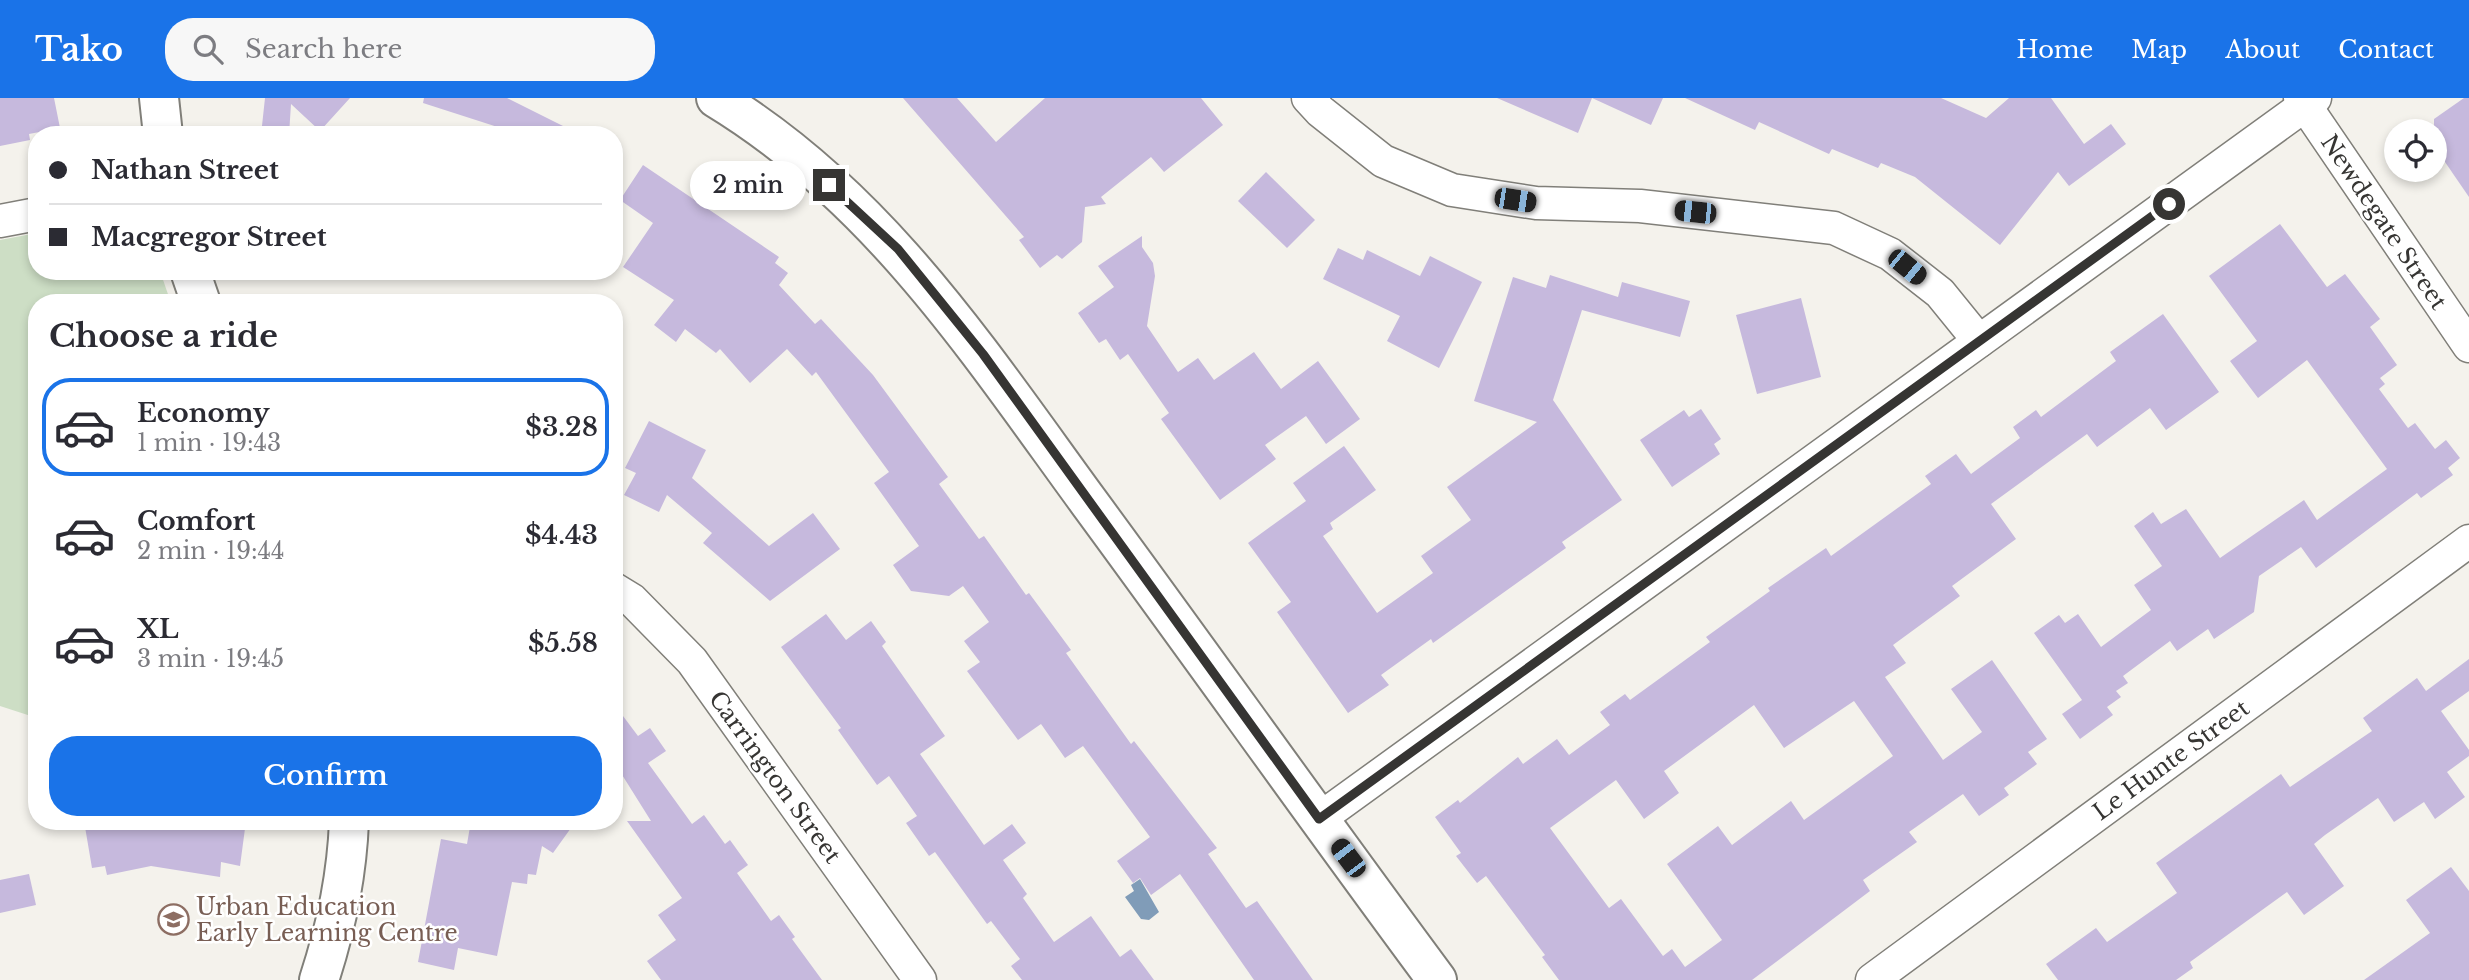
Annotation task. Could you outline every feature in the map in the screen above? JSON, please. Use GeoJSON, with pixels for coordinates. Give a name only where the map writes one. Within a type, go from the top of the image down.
{"type":"FeatureCollection","features":[{"type":"Feature","properties":{"kind":"street"},"geometry":{"type":"LineString","coordinates":[[159,98],[162,126]]}},
{"type":"Feature","properties":{"kind":"street"},"geometry":{"type":"LineString","coordinates":[[716,98],[812,169],[898,249],[983,354],[1437,980]]}},
{"type":"Feature","properties":{"kind":"street"},"geometry":{"type":"LineString","coordinates":[[1308,98],[1320,111],[1384,161],[1452,190],[1536,203],[1640,206],[1834,228],[1890,254],[1940,293],[1979,341]]}},
{"type":"Feature","properties":{"kind":"street"},"geometry":{"type":"LineString","coordinates":[[1319,819],[1979,341],[2306,100]]}},
{"type":"Feature","properties":{"kind":"street","name":"Newdegate Street"},"geometry":{"type":"LineString","coordinates":[[2306,100],[2469,346]]}},
{"type":"Feature","properties":{"kind":"street"},"geometry":{"type":"LineString","coordinates":[[0,221],[28,216]]}},
{"type":"Feature","properties":{"kind":"street","name":"Le Hunte Street"},"geometry":{"type":"LineString","coordinates":[[1872,980],[2469,541]]}},
{"type":"Feature","properties":{"kind":"street","name":"Carrington Street"},"geometry":{"type":"LineString","coordinates":[[623,594],[632,600],[692,662],[920,980]]}},
{"type":"Feature","properties":{"kind":"street"},"geometry":{"type":"LineString","coordinates":[[319,980],[331,943],[347,855],[348,830]]}},
{"type":"Feature","properties":{"kind":"green space"},"geometry":{"type":"Polygon","coordinates":[[[28,235],[28,280],[163,280],[168,294],[28,294],[28,715],[0,706],[0,240],[28,235]]]}},
{"type":"Feature","properties":{"kind":"water"},"geometry":{"type":"Polygon","coordinates":[[[1140,879],[1159,912],[1149,920],[1141,919],[1125,897],[1134,891],[1131,885],[1140,879]]]}},
{"type":"Feature","properties":{"kind":"building"},"geometry":{"type":"Polygon","coordinates":[[[0,98],[54,98],[60,126],[28,126],[28,140],[0,146],[0,98]]]}},
{"type":"Feature","properties":{"kind":"building"},"geometry":{"type":"Polygon","coordinates":[[[265,98],[350,98],[325,126],[315,126],[291,104],[290,126],[262,126],[265,98]]]}},
{"type":"Feature","properties":{"kind":"building"},"geometry":{"type":"Polygon","coordinates":[[[424,98],[507,98],[563,126],[494,126],[423,103],[424,98]]]}},
{"type":"Feature","properties":{"kind":"building"},"geometry":{"type":"Polygon","coordinates":[[[903,98],[957,98],[996,142],[1045,98],[1201,98],[1223,125],[1164,172],[1151,157],[1101,197],[1106,204],[1085,207],[1082,242],[1062,259],[1057,255],[1040,268],[1019,240],[1024,237],[903,98]]]}},
{"type":"Feature","properties":{"kind":"building"},"geometry":{"type":"Polygon","coordinates":[[[1497,98],[1592,98],[1578,133],[1497,98]]]}},
{"type":"Feature","properties":{"kind":"building"},"geometry":{"type":"Polygon","coordinates":[[[1592,98],[1663,98],[1651,125],[1592,98]]]}},
{"type":"Feature","properties":{"kind":"building"},"geometry":{"type":"Polygon","coordinates":[[[1685,98],[1941,98],[1986,118],[2009,98],[2051,98],[2084,144],[2111,124],[2126,144],[2069,186],[2058,172],[2000,245],[1915,177],[1881,163],[1878,168],[1832,149],[1829,154],[1759,122],[1755,130],[1685,98]]]}},
{"type":"Feature","properties":{"kind":"building"},"geometry":{"type":"Polygon","coordinates":[[[2464,98],[2469,98],[2469,197],[2447,165],[2447,119],[2434,119],[2464,98]]]}},
{"type":"Feature","properties":{"kind":"building"},"geometry":{"type":"Polygon","coordinates":[[[643,165],[779,257],[775,263],[788,273],[779,285],[815,324],[821,319],[873,375],[948,477],[939,484],[979,539],[984,536],[1026,595],[1029,593],[1071,650],[1066,653],[1131,744],[1134,741],[1217,848],[1208,854],[1246,908],[1257,901],[1313,980],[1254,980],[1180,874],[1151,895],[1140,878],[1133,883],[1117,861],[1150,837],[1083,746],[1065,758],[1041,724],[1018,740],[967,671],[980,662],[964,641],[989,622],[963,586],[949,596],[911,591],[893,565],[919,546],[874,483],[889,472],[816,372],[812,376],[787,349],[750,383],[720,349],[716,353],[685,329],[676,342],[654,325],[674,300],[623,267],[653,223],[623,202],[623,195],[643,165]]]}},
{"type":"Feature","properties":{"kind":"building"},"geometry":{"type":"Polygon","coordinates":[[[1266,172],[1315,220],[1287,248],[1238,201],[1266,172]]]}},
{"type":"Feature","properties":{"kind":"building"},"geometry":{"type":"Polygon","coordinates":[[[2280,224],[2327,287],[2345,274],[2380,319],[2370,327],[2397,365],[2380,378],[2385,384],[2379,389],[2408,428],[2415,423],[2435,449],[2446,440],[2460,458],[2448,468],[2453,475],[2421,498],[2417,493],[2316,568],[2301,547],[2259,576],[2254,612],[2214,639],[2208,629],[2177,651],[2170,641],[2123,676],[2128,683],[2116,691],[2121,697],[2107,707],[2113,715],[2080,739],[2062,714],[2082,700],[2034,633],[2059,615],[2065,623],[2078,614],[2101,647],[2151,610],[2134,585],[2162,566],[2134,526],[2153,512],[2161,524],[2186,509],[2220,558],[2304,500],[2317,520],[2387,469],[2307,360],[2258,398],[2230,361],[2257,341],[2209,276],[2280,224]]]}},
{"type":"Feature","properties":{"kind":"building"},"geometry":{"type":"Polygon","coordinates":[[[1142,236],[1142,247],[1153,263],[1155,276],[1147,326],[1178,372],[1198,358],[1214,380],[1254,352],[1281,389],[1318,361],[1360,419],[1326,444],[1306,416],[1265,445],[1276,459],[1220,500],[1161,419],[1169,413],[1128,354],[1120,360],[1106,339],[1099,343],[1078,313],[1114,287],[1098,266],[1142,236]]]}},
{"type":"Feature","properties":{"kind":"building"},"geometry":{"type":"Polygon","coordinates":[[[1338,248],[1363,260],[1367,250],[1420,276],[1430,256],[1482,282],[1439,368],[1387,341],[1400,316],[1323,279],[1338,248]]]}},
{"type":"Feature","properties":{"kind":"building"},"geometry":{"type":"Polygon","coordinates":[[[1550,275],[1618,297],[1622,282],[1690,301],[1680,337],[1582,310],[1553,400],[1622,500],[1562,542],[1566,548],[1433,643],[1431,639],[1381,675],[1389,685],[1348,713],[1277,612],[1291,602],[1248,543],[1306,501],[1293,483],[1344,446],[1376,490],[1330,523],[1333,529],[1323,536],[1377,613],[1433,573],[1421,556],[1471,520],[1447,487],[1537,422],[1474,401],[1513,277],[1546,288],[1550,275]]]}},
{"type":"Feature","properties":{"kind":"building"},"geometry":{"type":"Polygon","coordinates":[[[1801,298],[1821,377],[1757,394],[1736,315],[1801,298]]]}},
{"type":"Feature","properties":{"kind":"building"},"geometry":{"type":"Polygon","coordinates":[[[2163,314],[2219,392],[2166,430],[2150,408],[2097,447],[2087,434],[1991,504],[2016,539],[1952,586],[1960,596],[1893,645],[1906,663],[1885,677],[1943,760],[1982,732],[1951,689],[1992,660],[2047,739],[2028,752],[2037,764],[2004,788],[2009,795],[1979,816],[1963,794],[1909,832],[1917,842],[1863,880],[1870,891],[1752,980],[1559,980],[1542,957],[1545,955],[1486,876],[1477,883],[1456,856],[1461,853],[1435,817],[1458,800],[1460,803],[1518,757],[1523,764],[1557,739],[1569,755],[1610,725],[1600,712],[1625,694],[1630,700],[1710,642],[1706,637],[1770,591],[1768,588],[1826,548],[1831,556],[1931,484],[1925,476],[1956,454],[1971,474],[2020,438],[2013,427],[2036,410],[2041,417],[2116,361],[2110,352],[2163,314]],[[1854,701],[1784,748],[1754,705],[1664,771],[1679,793],[1644,819],[1616,780],[1550,828],[1609,908],[1621,899],[1663,956],[1672,949],[1685,967],[1722,940],[1667,864],[1718,826],[1732,845],[1791,801],[1804,820],[1893,756],[1854,701]]]}},
{"type":"Feature","properties":{"kind":"building"},"geometry":{"type":"Polygon","coordinates":[[[1701,409],[1721,439],[1714,444],[1720,454],[1672,487],[1640,440],[1684,410],[1689,417],[1701,409]]]}},
{"type":"Feature","properties":{"kind":"building"},"geometry":{"type":"Polygon","coordinates":[[[649,421],[706,450],[692,478],[769,546],[813,513],[840,549],[770,601],[703,543],[712,533],[667,495],[659,512],[624,495],[636,473],[625,468],[649,421]]]}},
{"type":"Feature","properties":{"kind":"building"},"geometry":{"type":"Polygon","coordinates":[[[826,614],[846,640],[871,621],[886,642],[882,646],[945,736],[920,754],[984,845],[1012,824],[1026,843],[1003,860],[1027,894],[1023,898],[1054,942],[1091,916],[1120,957],[1131,949],[1154,980],[1022,980],[1011,966],[1020,959],[991,921],[987,924],[935,852],[929,856],[906,823],[917,816],[889,776],[877,785],[838,730],[841,728],[781,647],[826,614]]]}},
{"type":"Feature","properties":{"kind":"building"},"geometry":{"type":"Polygon","coordinates":[[[2469,659],[2469,691],[2441,711],[2469,750],[2469,756],[2447,772],[2465,797],[2435,819],[2424,802],[2394,822],[2378,798],[2314,844],[2344,886],[2304,915],[2287,892],[2190,962],[2193,968],[2176,980],[2058,980],[2046,964],[2096,928],[2107,942],[2177,893],[2156,863],[2281,774],[2290,787],[2372,731],[2363,718],[2417,678],[2426,691],[2469,659]]]}},
{"type":"Feature","properties":{"kind":"building"},"geometry":{"type":"Polygon","coordinates":[[[623,716],[638,736],[650,728],[666,751],[648,763],[692,824],[704,815],[725,844],[730,840],[748,865],[737,873],[771,921],[779,915],[795,937],[792,939],[822,980],[661,980],[647,961],[676,940],[658,915],[682,898],[627,821],[651,821],[623,776],[623,716]]]}},
{"type":"Feature","properties":{"kind":"building"},"geometry":{"type":"Polygon","coordinates":[[[86,830],[245,830],[240,866],[221,862],[220,877],[151,866],[107,875],[105,866],[92,868],[86,830]]]}},
{"type":"Feature","properties":{"kind":"building"},"geometry":{"type":"Polygon","coordinates":[[[469,830],[570,830],[553,853],[542,846],[536,875],[528,874],[527,884],[512,882],[497,956],[458,948],[454,970],[418,962],[441,839],[467,844],[469,830]]]}},
{"type":"Feature","properties":{"kind":"building"},"geometry":{"type":"Polygon","coordinates":[[[2451,867],[2469,891],[2469,980],[2364,980],[2430,933],[2406,900],[2451,867]]]}},
{"type":"Feature","properties":{"kind":"building"},"geometry":{"type":"Polygon","coordinates":[[[29,874],[36,905],[0,913],[0,880],[29,874]]]}},
{"type":"Feature","properties":{"kind":"place","name":"Urban Education Early Learning Centre"},"geometry":{"type":"Point","coordinates":[173,920]}},
{"type":"Feature","properties":{"kind":"route"},"geometry":{"type":"LineString","coordinates":[[829,185],[898,249],[983,354],[1319,819],[2169,204]]}}]}
